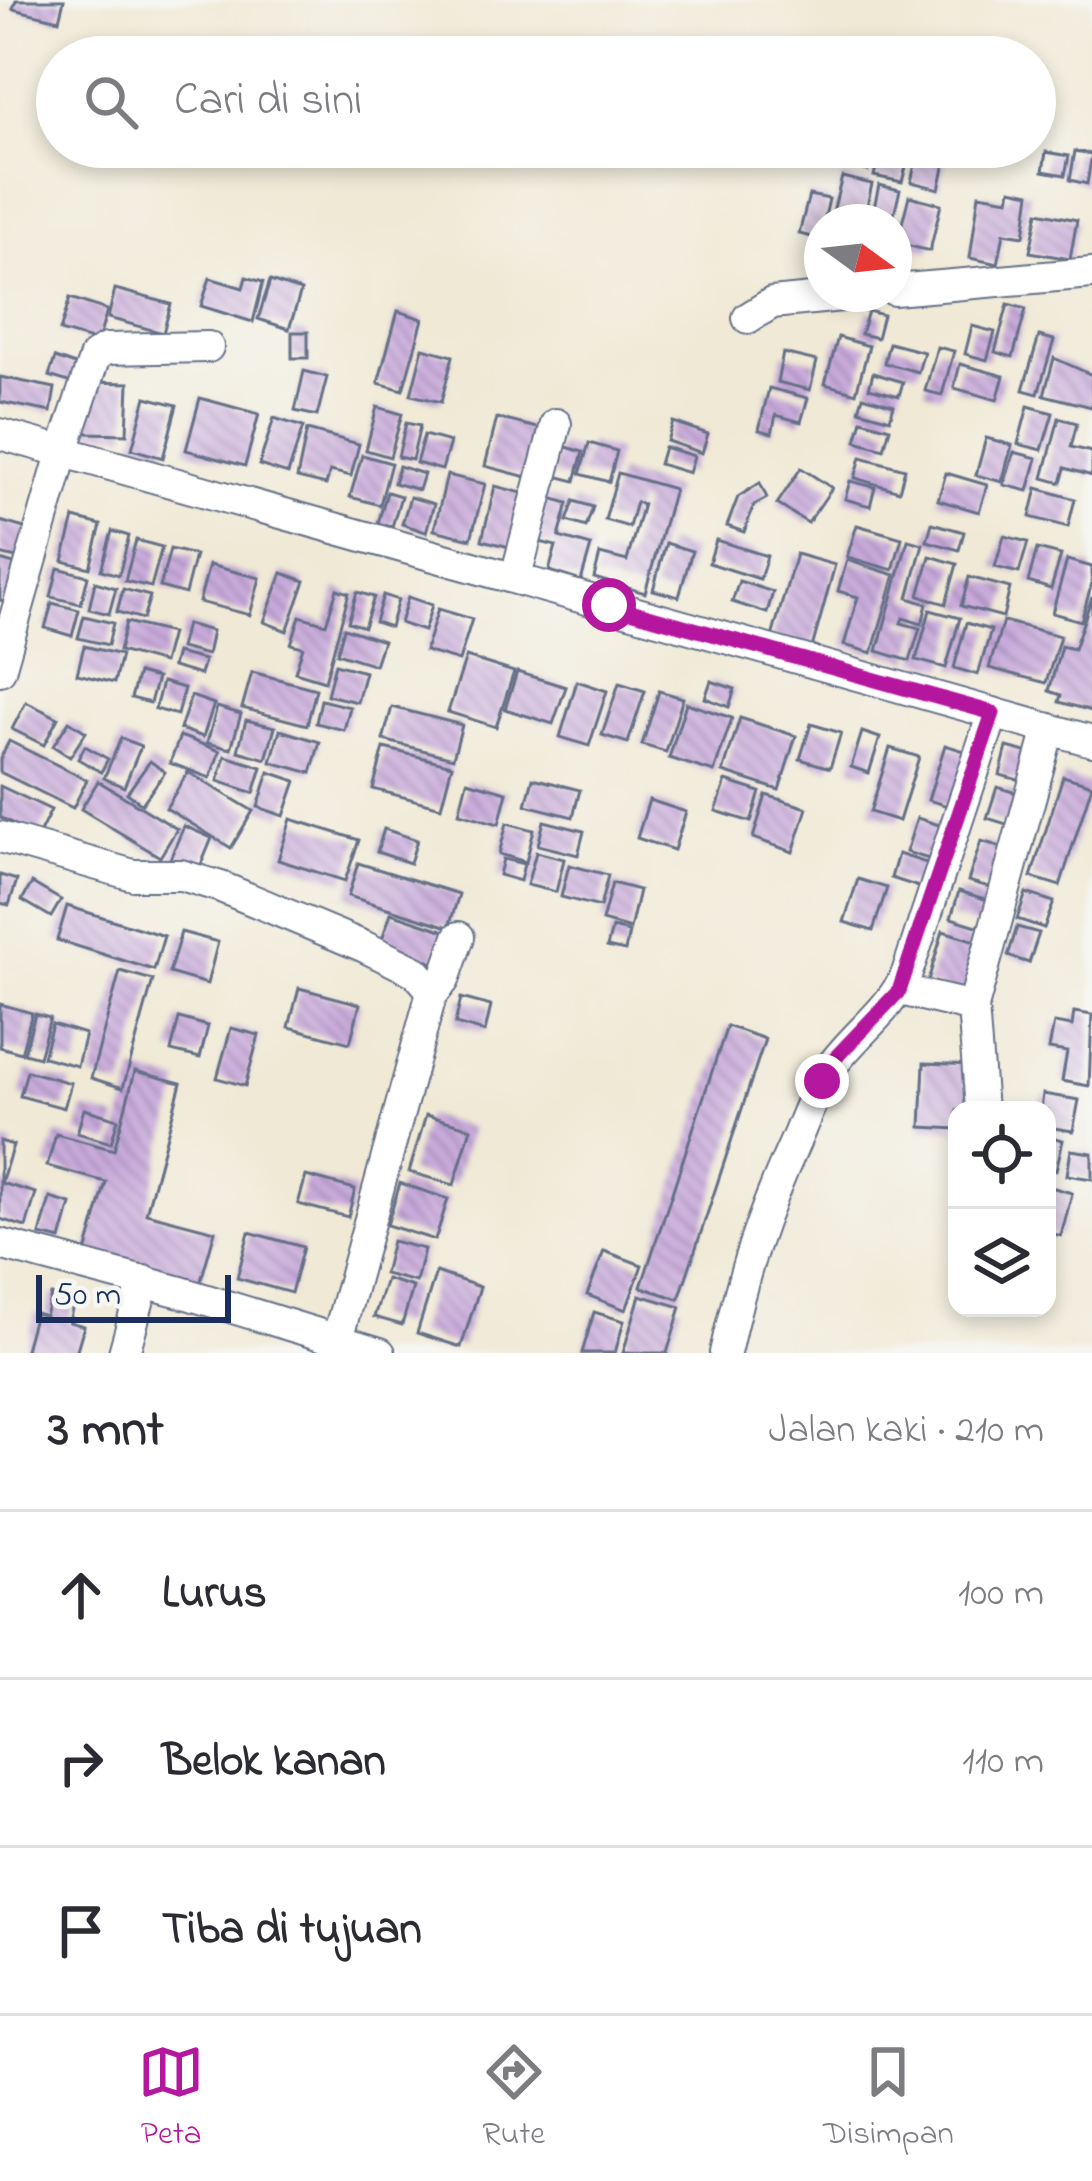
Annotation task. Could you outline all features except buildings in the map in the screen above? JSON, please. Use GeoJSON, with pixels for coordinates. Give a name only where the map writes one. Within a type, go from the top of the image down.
{"type":"FeatureCollection","features":[{"type":"Feature","properties":{"kind":"street"},"geometry":{"type":"LineString","coordinates":[[912,288],[1092,273]]}},
{"type":"Feature","properties":{"kind":"street"},"geometry":{"type":"LineString","coordinates":[[748,318],[772,303],[804,300]]}},
{"type":"Feature","properties":{"kind":"street"},"geometry":{"type":"LineString","coordinates":[[0,670],[63,450],[87,374],[101,350],[208,347]]}},
{"type":"Feature","properties":{"kind":"street"},"geometry":{"type":"LineString","coordinates":[[516,576],[556,424]]}},
{"type":"Feature","properties":{"kind":"street"},"geometry":{"type":"LineString","coordinates":[[0,434],[1092,741]]}},
{"type":"Feature","properties":{"kind":"street"},"geometry":{"type":"LineString","coordinates":[[725,1353],[743,1269],[765,1206],[822,1081],[838,1055],[899,991],[993,713]]}},
{"type":"Feature","properties":{"kind":"street"},"geometry":{"type":"LineString","coordinates":[[980,1101],[973,1007],[1049,729]]}},
{"type":"Feature","properties":{"kind":"street"},"geometry":{"type":"LineString","coordinates":[[0,837],[133,874],[181,875],[221,887],[416,972],[424,978],[431,996]]}},
{"type":"Feature","properties":{"kind":"street"},"geometry":{"type":"LineString","coordinates":[[337,1340],[431,996],[444,980],[459,937]]}},
{"type":"Feature","properties":{"kind":"street"},"geometry":{"type":"LineString","coordinates":[[899,991],[973,1007]]}},
{"type":"Feature","properties":{"kind":"street"},"geometry":{"type":"LineString","coordinates":[[0,1244],[380,1353]]}},
{"type":"Feature","properties":{"kind":"street"},"geometry":{"type":"LineString","coordinates":[[124,1353],[144,1282]]}},
{"type":"Feature","properties":{"kind":"route"},"geometry":{"type":"LineString","coordinates":[[609,605],[993,713],[907,974],[899,991],[838,1055],[822,1081]]}}]}
